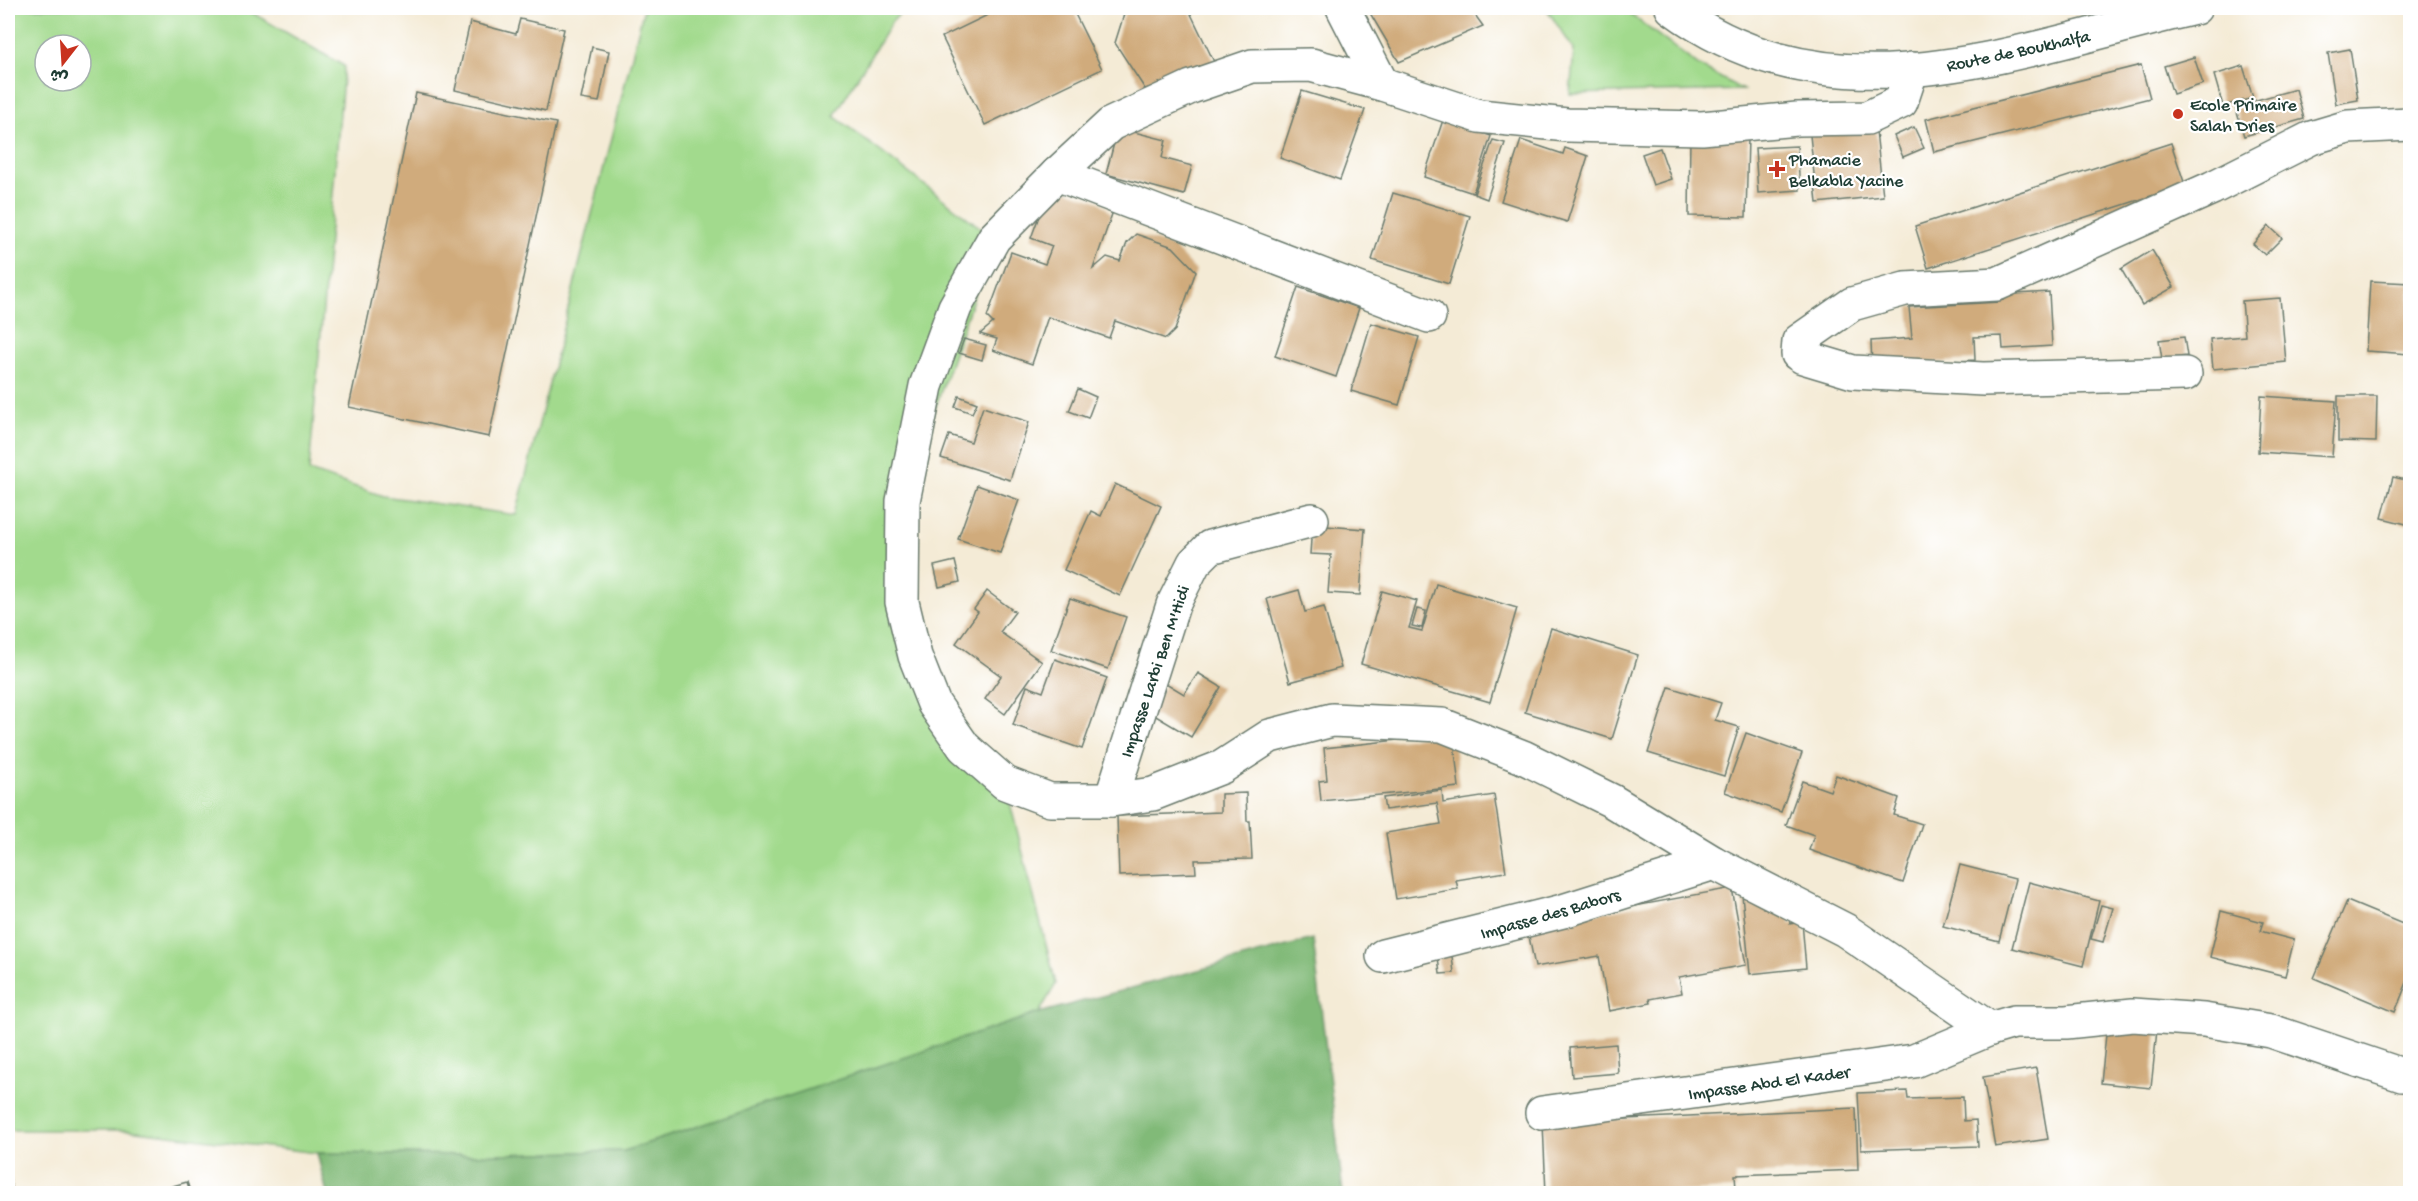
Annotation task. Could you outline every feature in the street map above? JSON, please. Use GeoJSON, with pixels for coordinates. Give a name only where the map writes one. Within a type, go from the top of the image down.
{"type":"FeatureCollection","features":[{"type":"Feature","properties":{"kind":"street"},"geometry":{"type":"LineString","coordinates":[[1342,8],[1382,84]]}},
{"type":"Feature","properties":{"kind":"street","name":"Route de Boukhalfa"},"geometry":{"type":"LineString","coordinates":[[1672,8],[1691,22],[1744,48],[1789,64],[1837,70],[1912,69],[2006,57],[2195,8]]}},
{"type":"Feature","properties":{"kind":"street"},"geometry":{"type":"LineString","coordinates":[[1912,69],[1901,102],[1867,118],[1797,119],[1702,128],[1567,125],[1479,116],[1382,84],[1311,65],[1252,66],[1191,87],[1111,124],[994,238],[955,307],[926,386],[903,501],[903,602],[915,656],[934,704],[964,747],[1005,783],[1050,800],[1111,800],[1153,795],[1222,767],[1270,736],[1332,720],[1442,725],[1523,757],[1612,801],[1714,863],[1845,930],[1990,1029]]}},
{"type":"Feature","properties":{"kind":"street"},"geometry":{"type":"LineString","coordinates":[[2185,374],[1983,379],[1853,372],[1803,357],[1798,354],[1797,347],[1799,341],[1852,304],[1905,289],[1997,284],[2212,188],[2311,138],[2348,127],[2410,124]]}},
{"type":"Feature","properties":{"kind":"street"},"geometry":{"type":"LineString","coordinates":[[1058,174],[1429,316]]}},
{"type":"Feature","properties":{"kind":"street","name":"Impasse Larbi Ben M'Hidi"},"geometry":{"type":"LineString","coordinates":[[1111,800],[1173,605],[1194,563],[1210,547],[1312,520]]}},
{"type":"Feature","properties":{"kind":"street","name":"Impasse des Babors"},"geometry":{"type":"LineString","coordinates":[[1383,956],[1563,911],[1714,863]]}},
{"type":"Feature","properties":{"kind":"street","name":"Impasse Abd El Kader"},"geometry":{"type":"LineString","coordinates":[[1542,1113],[1914,1061],[1990,1029],[2014,1022],[2066,1022],[2133,1015],[2204,1020],[2271,1031],[2408,1079]]}},
{"type":"Feature","properties":{"kind":"green space"},"geometry":{"type":"Polygon","coordinates":[[[8,8],[244,8],[344,66],[309,471],[383,496],[516,515],[644,8],[905,8],[891,23],[834,116],[994,238],[903,501],[915,656],[1005,783],[1056,984],[1039,1013],[624,1151],[465,1155],[317,1153],[128,1130],[8,1130],[8,8]]]}},
{"type":"Feature","properties":{"kind":"green space"},"geometry":{"type":"Polygon","coordinates":[[[1546,8],[1622,8],[1699,66],[1743,90],[1570,94],[1574,50],[1546,8]]]}},
{"type":"Feature","properties":{"kind":"green space"},"geometry":{"type":"Polygon","coordinates":[[[1313,939],[1343,1193],[327,1193],[317,1153],[465,1155],[624,1151],[1039,1013],[1313,939]]]}},
{"type":"Feature","properties":{"kind":"building"},"geometry":{"type":"Polygon","coordinates":[[[1002,8],[1072,8],[1102,69],[985,125],[942,37],[1002,8]]]}},
{"type":"Feature","properties":{"kind":"building"},"geometry":{"type":"Polygon","coordinates":[[[1126,8],[1188,8],[1217,68],[1145,89],[1115,43],[1126,8]]]}},
{"type":"Feature","properties":{"kind":"building"},"geometry":{"type":"Polygon","coordinates":[[[1367,8],[1470,8],[1483,26],[1399,62],[1367,8]]]}},
{"type":"Feature","properties":{"kind":"building"},"geometry":{"type":"Polygon","coordinates":[[[520,19],[564,29],[546,111],[455,90],[470,22],[516,34],[520,19]]]}},
{"type":"Feature","properties":{"kind":"building"},"geometry":{"type":"Polygon","coordinates":[[[592,47],[609,51],[599,102],[581,99],[592,47]]]}},
{"type":"Feature","properties":{"kind":"building"},"geometry":{"type":"Polygon","coordinates":[[[2350,49],[2358,100],[2336,104],[2328,53],[2350,49]]]}},
{"type":"Feature","properties":{"kind":"building"},"geometry":{"type":"Polygon","coordinates":[[[2194,57],[2203,84],[2173,94],[2164,66],[2194,57]]]}},
{"type":"Feature","properties":{"kind":"building"},"geometry":{"type":"Polygon","coordinates":[[[2141,65],[2150,98],[1934,152],[1926,119],[2141,65]]]}},
{"type":"Feature","properties":{"kind":"building"},"geometry":{"type":"Polygon","coordinates":[[[2243,66],[2253,98],[2223,106],[2214,75],[2243,66]]]}},
{"type":"Feature","properties":{"kind":"building"},"geometry":{"type":"Polygon","coordinates":[[[2296,89],[2304,119],[2244,136],[2235,106],[2296,89]]]}},
{"type":"Feature","properties":{"kind":"building"},"geometry":{"type":"Polygon","coordinates":[[[1302,91],[1365,110],[1340,180],[1280,158],[1302,91]]]}},
{"type":"Feature","properties":{"kind":"building"},"geometry":{"type":"Polygon","coordinates":[[[416,93],[556,123],[489,437],[349,407],[416,93]]]}},
{"type":"Feature","properties":{"kind":"building"},"geometry":{"type":"Polygon","coordinates":[[[1443,120],[1491,136],[1473,193],[1424,177],[1443,120]]]}},
{"type":"Feature","properties":{"kind":"building"},"geometry":{"type":"Polygon","coordinates":[[[1875,121],[1883,196],[1817,203],[1810,135],[1875,121]]]}},
{"type":"Feature","properties":{"kind":"building"},"geometry":{"type":"Polygon","coordinates":[[[1914,127],[1924,148],[1903,157],[1894,136],[1914,127]]]}},
{"type":"Feature","properties":{"kind":"building"},"geometry":{"type":"Polygon","coordinates":[[[1118,128],[1166,140],[1162,158],[1192,166],[1184,195],[1106,174],[1118,128]]]}},
{"type":"Feature","properties":{"kind":"building"},"geometry":{"type":"Polygon","coordinates":[[[1690,135],[1748,137],[1746,217],[1689,216],[1690,135]]]}},
{"type":"Feature","properties":{"kind":"building"},"geometry":{"type":"Polygon","coordinates":[[[1493,140],[1505,143],[1487,199],[1474,194],[1493,140]]]}},
{"type":"Feature","properties":{"kind":"building"},"geometry":{"type":"Polygon","coordinates":[[[1521,140],[1563,154],[1565,148],[1588,156],[1567,222],[1501,201],[1521,140]]]}},
{"type":"Feature","properties":{"kind":"building"},"geometry":{"type":"Polygon","coordinates":[[[2171,143],[2185,185],[1928,268],[1915,226],[2171,143]]]}},
{"type":"Feature","properties":{"kind":"building","name":"Phamacie Belkabla Yacine"},"geometry":{"type":"Polygon","coordinates":[[[1797,146],[1800,190],[1758,193],[1755,148],[1797,146]]]}},
{"type":"Feature","properties":{"kind":"building"},"geometry":{"type":"Polygon","coordinates":[[[1660,148],[1671,179],[1653,185],[1642,154],[1660,148]]]}},
{"type":"Feature","properties":{"kind":"building"},"geometry":{"type":"Polygon","coordinates":[[[1063,189],[1100,202],[1112,214],[1093,269],[1107,257],[1120,261],[1127,243],[1136,234],[1173,247],[1196,271],[1175,330],[1166,339],[1115,321],[1109,338],[1048,317],[1032,364],[993,350],[997,339],[980,334],[993,323],[987,317],[1011,252],[1045,264],[1052,246],[1031,238],[1042,208],[1063,189]]]}},
{"type":"Feature","properties":{"kind":"building"},"geometry":{"type":"Polygon","coordinates":[[[1393,193],[1470,216],[1449,284],[1372,260],[1393,193]]]}},
{"type":"Feature","properties":{"kind":"building"},"geometry":{"type":"Polygon","coordinates":[[[2269,226],[2282,238],[2265,255],[2253,244],[2269,226]]]}},
{"type":"Feature","properties":{"kind":"building"},"geometry":{"type":"Polygon","coordinates":[[[2152,250],[2174,287],[2142,305],[2121,269],[2152,250]]]}},
{"type":"Feature","properties":{"kind":"building"},"geometry":{"type":"Polygon","coordinates":[[[2370,281],[2410,283],[2410,354],[2366,351],[2370,281]]]}},
{"type":"Feature","properties":{"kind":"building"},"geometry":{"type":"Polygon","coordinates":[[[1298,287],[1359,308],[1336,377],[1275,356],[1298,287]]]}},
{"type":"Feature","properties":{"kind":"building"},"geometry":{"type":"Polygon","coordinates":[[[2049,292],[2052,346],[2003,349],[2002,336],[1974,337],[1975,360],[1872,366],[1871,341],[1912,338],[1909,307],[2000,302],[1999,295],[2049,292]]]}},
{"type":"Feature","properties":{"kind":"building"},"geometry":{"type":"Polygon","coordinates":[[[2280,298],[2286,362],[2213,369],[2210,339],[2245,336],[2242,301],[2280,298]]]}},
{"type":"Feature","properties":{"kind":"building"},"geometry":{"type":"Polygon","coordinates":[[[1371,323],[1419,337],[1399,405],[1351,391],[1371,323]]]}},
{"type":"Feature","properties":{"kind":"building"},"geometry":{"type":"Polygon","coordinates":[[[2184,337],[2187,356],[2162,359],[2159,340],[2184,337]]]}},
{"type":"Feature","properties":{"kind":"building"},"geometry":{"type":"Polygon","coordinates":[[[964,339],[986,345],[982,360],[959,353],[964,339]]]}},
{"type":"Feature","properties":{"kind":"building"},"geometry":{"type":"Polygon","coordinates":[[[1078,389],[1096,397],[1088,418],[1069,411],[1078,389]]]}},
{"type":"Feature","properties":{"kind":"building"},"geometry":{"type":"Polygon","coordinates":[[[959,396],[977,403],[972,413],[955,407],[959,396]]]}},
{"type":"Feature","properties":{"kind":"building"},"geometry":{"type":"Polygon","coordinates":[[[2261,396],[2336,401],[2332,457],[2258,452],[2261,396]]]}},
{"type":"Feature","properties":{"kind":"building"},"geometry":{"type":"Polygon","coordinates":[[[2338,396],[2377,396],[2376,442],[2338,441],[2338,396]]]}},
{"type":"Feature","properties":{"kind":"building"},"geometry":{"type":"Polygon","coordinates":[[[983,407],[1029,422],[1010,480],[941,458],[949,435],[971,442],[983,407]]]}},
{"type":"Feature","properties":{"kind":"building"},"geometry":{"type":"Polygon","coordinates":[[[2393,477],[2410,481],[2410,525],[2382,518],[2393,477]]]}},
{"type":"Feature","properties":{"kind":"building"},"geometry":{"type":"Polygon","coordinates":[[[1115,484],[1161,506],[1120,596],[1064,570],[1091,511],[1101,516],[1115,484]]]}},
{"type":"Feature","properties":{"kind":"building"},"geometry":{"type":"Polygon","coordinates":[[[977,485],[1019,500],[1000,553],[958,539],[977,485]]]}},
{"type":"Feature","properties":{"kind":"building"},"geometry":{"type":"Polygon","coordinates":[[[1312,525],[1365,529],[1360,595],[1328,593],[1331,555],[1310,554],[1312,525]]]}},
{"type":"Feature","properties":{"kind":"building"},"geometry":{"type":"Polygon","coordinates":[[[955,561],[960,582],[939,587],[934,566],[955,561]]]}},
{"type":"Feature","properties":{"kind":"building"},"geometry":{"type":"Polygon","coordinates":[[[1436,584],[1517,608],[1490,702],[1361,664],[1382,591],[1417,601],[1409,628],[1422,631],[1436,584]]]}},
{"type":"Feature","properties":{"kind":"building"},"geometry":{"type":"Polygon","coordinates":[[[1299,590],[1305,612],[1324,607],[1341,668],[1290,682],[1267,599],[1299,590]]]}},
{"type":"Feature","properties":{"kind":"building"},"geometry":{"type":"Polygon","coordinates":[[[987,591],[1015,612],[1000,632],[1042,662],[1005,714],[985,699],[1001,676],[956,643],[978,612],[974,609],[987,591]]]}},
{"type":"Feature","properties":{"kind":"building"},"geometry":{"type":"Polygon","coordinates":[[[1070,598],[1126,617],[1108,669],[1051,650],[1070,598]]]}},
{"type":"Feature","properties":{"kind":"building"},"geometry":{"type":"Polygon","coordinates":[[[1417,609],[1426,611],[1422,628],[1412,626],[1417,609]]]}},
{"type":"Feature","properties":{"kind":"building"},"geometry":{"type":"Polygon","coordinates":[[[1551,628],[1638,655],[1612,739],[1525,712],[1551,628]]]}},
{"type":"Feature","properties":{"kind":"building"},"geometry":{"type":"Polygon","coordinates":[[[1055,659],[1107,678],[1082,749],[1013,725],[1027,686],[1043,692],[1055,659]]]}},
{"type":"Feature","properties":{"kind":"building"},"geometry":{"type":"Polygon","coordinates":[[[1198,673],[1221,687],[1191,737],[1149,712],[1166,683],[1184,694],[1198,673]]]}},
{"type":"Feature","properties":{"kind":"building"},"geometry":{"type":"Polygon","coordinates":[[[1669,687],[1721,703],[1715,720],[1739,727],[1724,776],[1648,753],[1669,687]]]}},
{"type":"Feature","properties":{"kind":"building"},"geometry":{"type":"Polygon","coordinates":[[[1746,733],[1802,753],[1781,812],[1725,792],[1746,733]]]}},
{"type":"Feature","properties":{"kind":"building"},"geometry":{"type":"Polygon","coordinates":[[[1453,734],[1459,787],[1321,801],[1319,781],[1327,780],[1324,748],[1453,734]]]}},
{"type":"Feature","properties":{"kind":"building"},"geometry":{"type":"Polygon","coordinates":[[[1836,775],[1899,798],[1894,815],[1922,824],[1903,883],[1809,850],[1814,835],[1786,825],[1802,781],[1830,791],[1836,775]]]}},
{"type":"Feature","properties":{"kind":"building"},"geometry":{"type":"Polygon","coordinates":[[[1442,790],[1443,803],[1494,795],[1506,872],[1456,880],[1458,889],[1396,899],[1386,833],[1441,824],[1437,803],[1385,810],[1383,798],[1442,790]]]}},
{"type":"Feature","properties":{"kind":"building"},"geometry":{"type":"Polygon","coordinates":[[[1246,793],[1252,859],[1195,860],[1196,873],[1119,876],[1117,816],[1221,812],[1221,794],[1246,793]]]}},
{"type":"Feature","properties":{"kind":"building"},"geometry":{"type":"Polygon","coordinates":[[[1960,865],[2015,879],[1999,941],[1943,926],[1960,865]]]}},
{"type":"Feature","properties":{"kind":"building"},"geometry":{"type":"Polygon","coordinates":[[[2029,882],[2099,901],[2083,966],[2012,948],[2029,882]]]}},
{"type":"Feature","properties":{"kind":"building"},"geometry":{"type":"Polygon","coordinates":[[[1732,888],[1746,965],[1679,977],[1682,993],[1650,999],[1651,1003],[1609,1011],[1599,956],[1535,967],[1527,926],[1732,888]]]}},
{"type":"Feature","properties":{"kind":"building"},"geometry":{"type":"Polygon","coordinates":[[[1762,893],[1763,908],[1788,905],[1790,924],[1802,922],[1806,968],[1750,974],[1742,895],[1762,893]]]}},
{"type":"Feature","properties":{"kind":"building"},"geometry":{"type":"Polygon","coordinates":[[[2347,901],[2410,927],[2410,975],[2395,1012],[2314,978],[2347,901]]]}},
{"type":"Feature","properties":{"kind":"building"},"geometry":{"type":"Polygon","coordinates":[[[2101,905],[2113,908],[2103,942],[2091,939],[2101,905]]]}},
{"type":"Feature","properties":{"kind":"building"},"geometry":{"type":"Polygon","coordinates":[[[2221,911],[2263,922],[2260,931],[2294,940],[2285,976],[2210,957],[2221,911]]]}},
{"type":"Feature","properties":{"kind":"building"},"geometry":{"type":"Polygon","coordinates":[[[1452,956],[1454,973],[1440,974],[1438,957],[1452,956]]]}},
{"type":"Feature","properties":{"kind":"building"},"geometry":{"type":"Polygon","coordinates":[[[2107,1025],[2157,1030],[2151,1088],[2101,1083],[2107,1025]]]}},
{"type":"Feature","properties":{"kind":"building"},"geometry":{"type":"Polygon","coordinates":[[[1616,1044],[1618,1073],[1572,1077],[1570,1048],[1616,1044]]]}},
{"type":"Feature","properties":{"kind":"building"},"geometry":{"type":"Polygon","coordinates":[[[2036,1068],[2048,1139],[1995,1147],[1983,1077],[2036,1068]]]}},
{"type":"Feature","properties":{"kind":"building"},"geometry":{"type":"Polygon","coordinates":[[[1907,1091],[1908,1099],[1963,1097],[1964,1121],[1976,1120],[1978,1146],[1861,1150],[1858,1093],[1907,1091]]]}},
{"type":"Feature","properties":{"kind":"building"},"geometry":{"type":"Polygon","coordinates":[[[1856,1108],[1858,1170],[1735,1175],[1736,1189],[1625,1194],[1546,1194],[1543,1123],[1856,1108]]]}},
{"type":"Feature","properties":{"kind":"building"},"geometry":{"type":"Polygon","coordinates":[[[9,1171],[13,1194],[8,1194],[9,1171]]]}},
{"type":"Feature","properties":{"kind":"building"},"geometry":{"type":"Polygon","coordinates":[[[187,1182],[191,1194],[148,1194],[148,1193],[187,1182]]]}},
{"type":"Feature","properties":{"kind":"place","name":"Ecole Primaire Salah Dries"},"geometry":{"type":"Point","coordinates":[2178,114]}},
{"type":"Feature","properties":{"kind":"place","name":"Phamacie Belkabla Yacine"},"geometry":{"type":"Point","coordinates":[1777,169]}}]}
